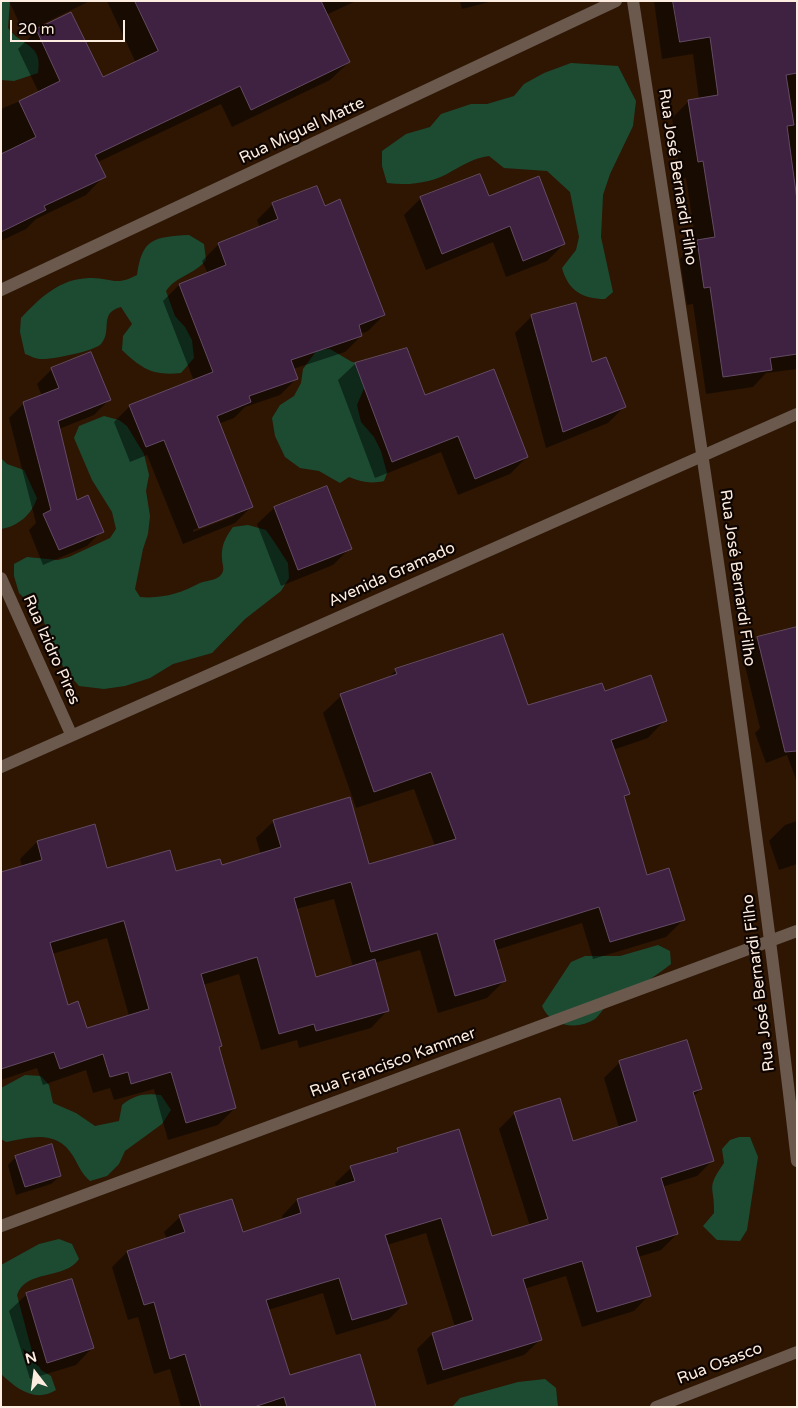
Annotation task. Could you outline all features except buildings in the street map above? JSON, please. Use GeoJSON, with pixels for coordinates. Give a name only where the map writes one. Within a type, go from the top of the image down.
{"type":"FeatureCollection","features":[{"type":"Feature","properties":{"kind":"street","name":"Rua Miguel Matte"},"geometry":{"type":"LineString","coordinates":[[1,290],[616,1]]}},
{"type":"Feature","properties":{"kind":"street","name":"Rua José Bernardi Filho"},"geometry":{"type":"LineString","coordinates":[[632,1],[704,454],[772,940],[797,1161]]}},
{"type":"Feature","properties":{"kind":"street","name":"Avenida Gramado"},"geometry":{"type":"LineString","coordinates":[[1,767],[71,734],[797,414]]}},
{"type":"Feature","properties":{"kind":"street","name":"Rua Izidro Pires"},"geometry":{"type":"LineString","coordinates":[[1,578],[71,734]]}},
{"type":"Feature","properties":{"kind":"street","name":"Rua Francisco Kammer"},"geometry":{"type":"LineString","coordinates":[[1,1226],[797,931]]}},
{"type":"Feature","properties":{"kind":"street","name":"Rua Osasco"},"geometry":{"type":"LineString","coordinates":[[656,1407],[797,1352]]}},
{"type":"Feature","properties":{"kind":"green space"},"geometry":{"type":"Polygon","coordinates":[[[1,1],[10,1],[8,28],[30,46],[37,56],[39,63],[38,73],[14,81],[1,80],[1,1]]]}},
{"type":"Feature","properties":{"kind":"green space"},"geometry":{"type":"Polygon","coordinates":[[[571,63],[618,66],[636,101],[633,126],[610,174],[603,195],[601,237],[613,292],[605,299],[589,297],[577,292],[565,276],[562,268],[576,250],[579,237],[570,192],[547,171],[504,168],[489,156],[474,160],[429,181],[395,184],[387,183],[382,166],[382,151],[406,134],[430,127],[441,114],[471,104],[487,104],[514,96],[524,84],[544,73],[571,63]]]}},
{"type":"Feature","properties":{"kind":"green space"},"geometry":{"type":"Polygon","coordinates":[[[189,235],[204,244],[206,260],[196,269],[175,282],[166,291],[175,316],[185,327],[192,340],[194,358],[181,373],[171,374],[148,370],[122,350],[123,336],[132,324],[121,307],[110,313],[104,339],[97,347],[62,357],[45,359],[25,354],[20,332],[21,318],[35,303],[51,291],[78,279],[96,278],[118,281],[129,279],[137,275],[142,253],[152,242],[167,237],[189,235]]]}},
{"type":"Feature","properties":{"kind":"green space"},"geometry":{"type":"Polygon","coordinates":[[[330,349],[352,362],[364,364],[368,379],[357,405],[361,422],[374,437],[381,451],[387,473],[384,481],[366,482],[349,477],[340,483],[319,471],[300,468],[285,457],[275,436],[272,418],[280,405],[294,396],[301,383],[303,369],[317,350],[330,349]]]}},
{"type":"Feature","properties":{"kind":"green space"},"geometry":{"type":"Polygon","coordinates":[[[104,416],[119,420],[127,426],[144,454],[149,475],[146,491],[150,516],[148,534],[135,589],[140,597],[156,597],[171,594],[219,577],[223,571],[222,550],[224,542],[233,527],[248,525],[266,530],[288,563],[289,578],[281,591],[245,619],[212,653],[173,664],[150,678],[125,686],[104,689],[79,686],[64,669],[41,615],[19,593],[14,576],[14,564],[27,557],[58,560],[69,557],[110,538],[116,529],[112,512],[92,480],[74,438],[79,426],[104,416]]]}},
{"type":"Feature","properties":{"kind":"green space"},"geometry":{"type":"Polygon","coordinates":[[[1,458],[7,464],[24,470],[37,498],[32,509],[24,518],[14,525],[1,529],[1,458]]]}},
{"type":"Feature","properties":{"kind":"green space"},"geometry":{"type":"Polygon","coordinates":[[[658,945],[670,951],[671,964],[648,981],[608,1005],[595,1019],[588,1023],[572,1025],[558,1022],[546,1013],[542,1006],[571,962],[585,956],[620,956],[658,945]]]}},
{"type":"Feature","properties":{"kind":"green space"},"geometry":{"type":"Polygon","coordinates":[[[25,1075],[41,1076],[49,1085],[53,1103],[76,1113],[95,1126],[119,1121],[122,1105],[140,1096],[150,1094],[161,1095],[171,1110],[162,1124],[125,1151],[119,1164],[107,1176],[90,1181],[82,1172],[67,1147],[51,1138],[34,1137],[6,1142],[1,1139],[1,1088],[25,1075]]]}},
{"type":"Feature","properties":{"kind":"green space"},"geometry":{"type":"Polygon","coordinates":[[[739,1137],[750,1137],[758,1157],[747,1230],[740,1241],[717,1240],[703,1226],[714,1213],[712,1188],[715,1178],[724,1163],[722,1149],[730,1140],[739,1137]]]}},
{"type":"Feature","properties":{"kind":"green space"},"geometry":{"type":"Polygon","coordinates":[[[59,1239],[72,1244],[79,1259],[73,1266],[65,1270],[29,1281],[17,1295],[33,1355],[41,1370],[51,1376],[56,1390],[48,1394],[34,1395],[13,1385],[1,1374],[1,1265],[39,1244],[59,1239]]]}},
{"type":"Feature","properties":{"kind":"green space"},"geometry":{"type":"Polygon","coordinates":[[[545,1379],[556,1388],[558,1407],[452,1407],[460,1398],[518,1382],[545,1379]]]}}]}
